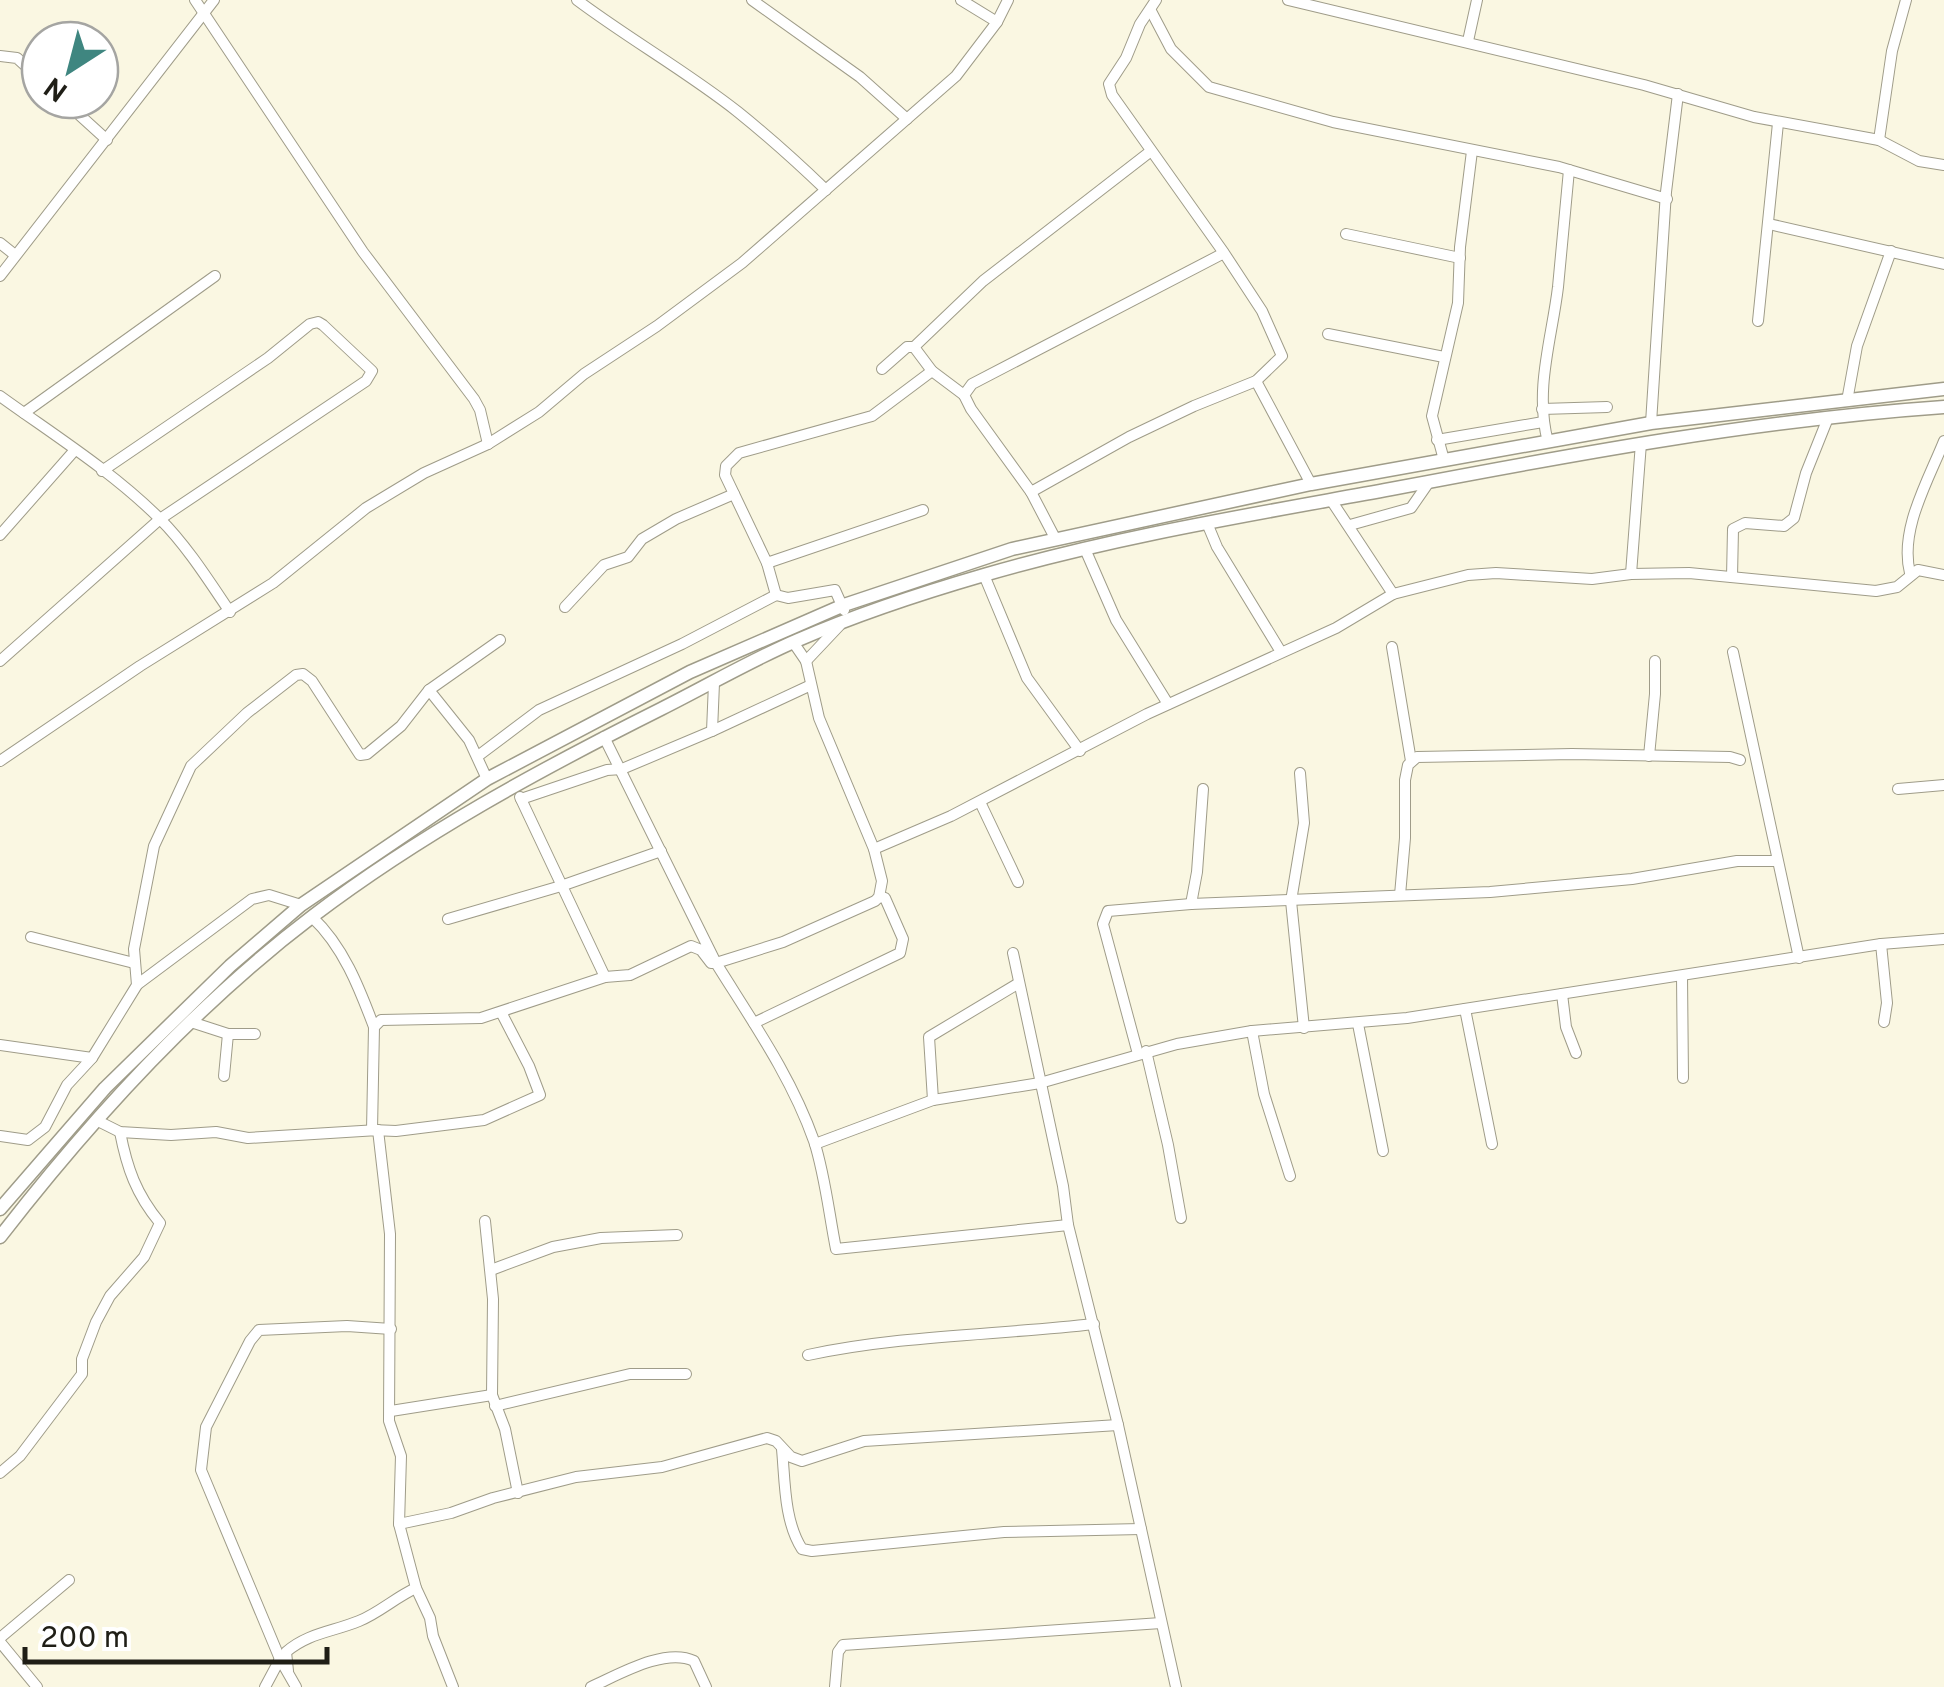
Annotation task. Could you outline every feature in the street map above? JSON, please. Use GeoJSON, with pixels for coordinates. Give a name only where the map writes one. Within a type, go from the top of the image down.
{"type":"FeatureCollection","features":[{"type":"Feature","properties":{"kind":"main road"},"geometry":{"type":"LineString","coordinates":[[0,1210],[104,1088],[230,966],[301,904],[488,779],[690,672],[844,606],[1012,549],[1311,484],[1651,423],[1944,389]]}},
{"type":"Feature","properties":{"kind":"main road"},"geometry":{"type":"LineString","coordinates":[[0,1236],[98,1121],[191,1022],[312,916],[445,826],[516,784],[793,642],[984,575],[1085,548],[1206,523],[1641,444],[1828,418],[1944,407]]}},
{"type":"Feature","properties":{"kind":"street"},"geometry":{"type":"LineString","coordinates":[[195,0],[363,252],[474,399],[488,444]]}},
{"type":"Feature","properties":{"kind":"street"},"geometry":{"type":"LineString","coordinates":[[0,276],[214,0]]}},
{"type":"Feature","properties":{"kind":"street"},"geometry":{"type":"LineString","coordinates":[[577,0],[736,111],[804,166],[826,190]]}},
{"type":"Feature","properties":{"kind":"street"},"geometry":{"type":"LineString","coordinates":[[752,0],[860,76],[907,118]]}},
{"type":"Feature","properties":{"kind":"street"},"geometry":{"type":"LineString","coordinates":[[961,0],[997,22]]}},
{"type":"Feature","properties":{"kind":"street"},"geometry":{"type":"LineString","coordinates":[[0,761],[140,666],[230,612],[298,564],[366,508],[424,473],[488,444],[538,412],[584,374],[742,263],[956,76],[997,22],[1008,0]]}},
{"type":"Feature","properties":{"kind":"street"},"geometry":{"type":"LineString","coordinates":[[1288,0],[1468,41],[1778,123],[1879,140],[1919,160],[1944,165]]}},
{"type":"Feature","properties":{"kind":"street"},"geometry":{"type":"LineString","coordinates":[[1468,41],[1477,0]]}},
{"type":"Feature","properties":{"kind":"street"},"geometry":{"type":"LineString","coordinates":[[1879,140],[1892,50],[1906,0]]}},
{"type":"Feature","properties":{"kind":"street"},"geometry":{"type":"LineString","coordinates":[[1154,5],[1171,49],[1209,87],[1294,112],[1569,170],[1667,199]]}},
{"type":"Feature","properties":{"kind":"street"},"geometry":{"type":"LineString","coordinates":[[1031,492],[1129,437],[1256,382],[1282,356],[1262,311],[1125,116],[1109,84],[1154,5]]}},
{"type":"Feature","properties":{"kind":"street"},"geometry":{"type":"LineString","coordinates":[[1651,423],[1678,94]]}},
{"type":"Feature","properties":{"kind":"street"},"geometry":{"type":"LineString","coordinates":[[85,120],[107,140]]}},
{"type":"Feature","properties":{"kind":"street"},"geometry":{"type":"LineString","coordinates":[[1758,321],[1778,123]]}},
{"type":"Feature","properties":{"kind":"street"},"geometry":{"type":"LineString","coordinates":[[1444,460],[1432,416],[1458,304],[1472,150]]}},
{"type":"Feature","properties":{"kind":"street"},"geometry":{"type":"LineString","coordinates":[[882,368],[914,346],[983,281],[1151,152]]}},
{"type":"Feature","properties":{"kind":"street"},"geometry":{"type":"LineString","coordinates":[[1548,442],[1543,422],[1543,383],[1558,290],[1569,170]]}},
{"type":"Feature","properties":{"kind":"street"},"geometry":{"type":"LineString","coordinates":[[1769,224],[1944,264]]}},
{"type":"Feature","properties":{"kind":"street"},"geometry":{"type":"LineString","coordinates":[[1346,234],[1460,258]]}},
{"type":"Feature","properties":{"kind":"street"},"geometry":{"type":"LineString","coordinates":[[0,243],[15,255]]}},
{"type":"Feature","properties":{"kind":"street"},"geometry":{"type":"LineString","coordinates":[[1846,401],[1857,346],[1891,252]]}},
{"type":"Feature","properties":{"kind":"street"},"geometry":{"type":"LineString","coordinates":[[964,395],[976,381],[1224,253]]}},
{"type":"Feature","properties":{"kind":"street"},"geometry":{"type":"LineString","coordinates":[[24,413],[215,276]]}},
{"type":"Feature","properties":{"kind":"street"},"geometry":{"type":"LineString","coordinates":[[0,661],[160,519],[366,380],[371,375],[369,367],[324,325],[310,324],[268,358],[102,471]]}},
{"type":"Feature","properties":{"kind":"street"},"geometry":{"type":"LineString","coordinates":[[1328,334],[1444,357]]}},
{"type":"Feature","properties":{"kind":"street"},"geometry":{"type":"LineString","coordinates":[[914,346],[932,370],[964,395],[1031,492],[1055,538]]}},
{"type":"Feature","properties":{"kind":"street"},"geometry":{"type":"LineString","coordinates":[[776,595],[767,563],[725,475],[726,466],[739,452],[872,416],[932,370]]}},
{"type":"Feature","properties":{"kind":"street"},"geometry":{"type":"LineString","coordinates":[[1256,382],[1311,484]]}},
{"type":"Feature","properties":{"kind":"street"},"geometry":{"type":"LineString","coordinates":[[0,396],[160,519],[230,612]]}},
{"type":"Feature","properties":{"kind":"street"},"geometry":{"type":"LineString","coordinates":[[1542,409],[1607,407]]}},
{"type":"Feature","properties":{"kind":"street"},"geometry":{"type":"LineString","coordinates":[[1732,578],[1733,529],[1745,522],[1784,526],[1794,518],[1806,473],[1828,418]]}},
{"type":"Feature","properties":{"kind":"street"},"geometry":{"type":"LineString","coordinates":[[1437,440],[1543,422]]}},
{"type":"Feature","properties":{"kind":"street"},"geometry":{"type":"LineString","coordinates":[[1910,574],[1908,534],[1944,441]]}},
{"type":"Feature","properties":{"kind":"street"},"geometry":{"type":"LineString","coordinates":[[1631,574],[1641,444]]}},
{"type":"Feature","properties":{"kind":"street"},"geometry":{"type":"LineString","coordinates":[[0,535],[74,451]]}},
{"type":"Feature","properties":{"kind":"street"},"geometry":{"type":"LineString","coordinates":[[1350,525],[1411,508],[1429,482]]}},
{"type":"Feature","properties":{"kind":"street"},"geometry":{"type":"LineString","coordinates":[[565,607],[604,565],[628,557],[642,539],[676,519],[734,494]]}},
{"type":"Feature","properties":{"kind":"street"},"geometry":{"type":"LineString","coordinates":[[1331,500],[1394,594]]}},
{"type":"Feature","properties":{"kind":"street"},"geometry":{"type":"LineString","coordinates":[[767,563],[924,510]]}},
{"type":"Feature","properties":{"kind":"street"},"geometry":{"type":"LineString","coordinates":[[1206,523],[1281,652]]}},
{"type":"Feature","properties":{"kind":"street"},"geometry":{"type":"LineString","coordinates":[[1085,548],[1116,620],[1168,704]]}},
{"type":"Feature","properties":{"kind":"street"},"geometry":{"type":"LineString","coordinates":[[874,849],[980,802],[1168,704],[1336,628],[1394,594],[1468,575],[1592,579],[1689,573],[1876,591],[1898,586],[1910,574],[1929,570],[1944,576]]}},
{"type":"Feature","properties":{"kind":"street"},"geometry":{"type":"LineString","coordinates":[[984,575],[1027,678],[1080,752]]}},
{"type":"Feature","properties":{"kind":"street"},"geometry":{"type":"LineString","coordinates":[[478,756],[538,710],[682,644],[776,595],[788,598],[830,589],[838,592],[844,606],[844,621],[806,661]]}},
{"type":"Feature","properties":{"kind":"street"},"geometry":{"type":"LineString","coordinates":[[137,985],[135,945],[154,846],[191,766],[204,752],[285,681],[303,674],[312,681],[360,755],[367,754],[401,726],[429,690],[500,640]]}},
{"type":"Feature","properties":{"kind":"street"},"geometry":{"type":"LineString","coordinates":[[793,642],[806,661],[819,718],[874,849],[882,881],[879,897]]}},
{"type":"Feature","properties":{"kind":"street"},"geometry":{"type":"LineString","coordinates":[[1392,647],[1411,761],[1405,780],[1400,895]]}},
{"type":"Feature","properties":{"kind":"street"},"geometry":{"type":"LineString","coordinates":[[1733,652],[1799,958]]}},
{"type":"Feature","properties":{"kind":"street"},"geometry":{"type":"LineString","coordinates":[[1649,756],[1656,694],[1654,661]]}},
{"type":"Feature","properties":{"kind":"street"},"geometry":{"type":"LineString","coordinates":[[712,730],[714,682]]}},
{"type":"Feature","properties":{"kind":"street"},"geometry":{"type":"LineString","coordinates":[[521,799],[607,770],[622,769],[811,686]]}},
{"type":"Feature","properties":{"kind":"street"},"geometry":{"type":"LineString","coordinates":[[429,690],[469,740],[488,779]]}},
{"type":"Feature","properties":{"kind":"street"},"geometry":{"type":"LineString","coordinates":[[604,738],[716,963],[793,1091],[815,1144],[838,1250],[1068,1225]]}},
{"type":"Feature","properties":{"kind":"street"},"geometry":{"type":"LineString","coordinates":[[1411,761],[1417,757],[1649,756],[1740,760]]}},
{"type":"Feature","properties":{"kind":"street"},"geometry":{"type":"LineString","coordinates":[[1300,774],[1304,824],[1291,901],[1304,1028]]}},
{"type":"Feature","properties":{"kind":"street"},"geometry":{"type":"LineString","coordinates":[[516,784],[605,977]]}},
{"type":"Feature","properties":{"kind":"street"},"geometry":{"type":"LineString","coordinates":[[1898,788],[1944,784]]}},
{"type":"Feature","properties":{"kind":"street"},"geometry":{"type":"LineString","coordinates":[[1191,904],[1198,872],[1203,789]]}},
{"type":"Feature","properties":{"kind":"street"},"geometry":{"type":"LineString","coordinates":[[980,802],[1018,882]]}},
{"type":"Feature","properties":{"kind":"street"},"geometry":{"type":"LineString","coordinates":[[448,918],[561,886],[661,851]]}},
{"type":"Feature","properties":{"kind":"street"},"geometry":{"type":"LineString","coordinates":[[1181,1218],[1168,1145],[1103,918],[1108,911],[1447,894],[1602,882],[1737,862],[1776,861]]}},
{"type":"Feature","properties":{"kind":"street"},"geometry":{"type":"LineString","coordinates":[[0,1136],[28,1140],[45,1126],[67,1085],[92,1058],[137,985],[252,899],[269,895],[301,904]]}},
{"type":"Feature","properties":{"kind":"street"},"geometry":{"type":"LineString","coordinates":[[374,1026],[381,1020],[460,1019],[500,1012],[605,977],[630,974],[691,946],[716,963],[783,942],[879,897],[885,898],[902,939],[904,948],[900,953],[754,1023]]}},
{"type":"Feature","properties":{"kind":"street"},"geometry":{"type":"LineString","coordinates":[[312,916],[328,932],[343,958],[374,1026],[372,1130]]}},
{"type":"Feature","properties":{"kind":"street"},"geometry":{"type":"LineString","coordinates":[[32,937],[134,964]]}},
{"type":"Feature","properties":{"kind":"street"},"geometry":{"type":"LineString","coordinates":[[815,1144],[933,1100],[1040,1083],[1142,1052],[1252,1031],[1358,1024],[1465,1010],[1881,944],[1944,938]]}},
{"type":"Feature","properties":{"kind":"street"},"geometry":{"type":"LineString","coordinates":[[1881,944],[1888,1003],[1884,1022]]}},
{"type":"Feature","properties":{"kind":"street"},"geometry":{"type":"LineString","coordinates":[[1013,953],[1068,1225],[1118,1425],[1176,1687]]}},
{"type":"Feature","properties":{"kind":"street"},"geometry":{"type":"LineString","coordinates":[[1682,976],[1683,1078]]}},
{"type":"Feature","properties":{"kind":"street"},"geometry":{"type":"LineString","coordinates":[[933,1100],[929,1037],[1019,983]]}},
{"type":"Feature","properties":{"kind":"street"},"geometry":{"type":"LineString","coordinates":[[1562,994],[1566,1027],[1576,1053]]}},
{"type":"Feature","properties":{"kind":"street"},"geometry":{"type":"LineString","coordinates":[[1465,1010],[1492,1144]]}},
{"type":"Feature","properties":{"kind":"street"},"geometry":{"type":"LineString","coordinates":[[372,1130],[396,1131],[484,1120],[540,1095],[500,1012]]}},
{"type":"Feature","properties":{"kind":"street"},"geometry":{"type":"LineString","coordinates":[[191,1022],[228,1034],[255,1034]]}},
{"type":"Feature","properties":{"kind":"street"},"geometry":{"type":"LineString","coordinates":[[1358,1024],[1382,1152]]}},
{"type":"Feature","properties":{"kind":"street"},"geometry":{"type":"LineString","coordinates":[[1252,1031],[1264,1094],[1290,1176]]}},
{"type":"Feature","properties":{"kind":"street"},"geometry":{"type":"LineString","coordinates":[[224,1076],[228,1034]]}},
{"type":"Feature","properties":{"kind":"street"},"geometry":{"type":"LineString","coordinates":[[0,1046],[92,1058]]}},
{"type":"Feature","properties":{"kind":"street"},"geometry":{"type":"LineString","coordinates":[[98,1121],[120,1132],[216,1132],[248,1138],[378,1130],[390,1234],[390,1421],[401,1456],[399,1524],[416,1588],[453,1687]]}},
{"type":"Feature","properties":{"kind":"street"},"geometry":{"type":"LineString","coordinates":[[0,1472],[20,1456],[82,1374],[82,1360],[96,1322],[110,1296],[144,1257],[160,1224],[140,1198],[127,1168],[120,1132]]}},
{"type":"Feature","properties":{"kind":"street"},"geometry":{"type":"LineString","coordinates":[[485,1221],[491,1270],[494,1400],[518,1493]]}},
{"type":"Feature","properties":{"kind":"street"},"geometry":{"type":"LineString","coordinates":[[491,1270],[566,1244],[677,1235]]}},
{"type":"Feature","properties":{"kind":"street"},"geometry":{"type":"LineString","coordinates":[[808,1354],[877,1341],[1010,1334],[1094,1324]]}},
{"type":"Feature","properties":{"kind":"street"},"geometry":{"type":"LineString","coordinates":[[296,1687],[280,1658],[201,1470],[206,1427],[259,1330],[346,1326],[392,1329]]}},
{"type":"Feature","properties":{"kind":"street"},"geometry":{"type":"LineString","coordinates":[[392,1411],[494,1400],[630,1374],[686,1374]]}},
{"type":"Feature","properties":{"kind":"street"},"geometry":{"type":"LineString","coordinates":[[399,1524],[451,1514],[493,1498],[576,1476],[662,1467],[750,1441],[772,1440],[791,1458],[802,1461],[864,1442],[1118,1425]]}},
{"type":"Feature","properties":{"kind":"street"},"geometry":{"type":"LineString","coordinates":[[782,1449],[788,1510],[802,1549],[1004,1532],[1140,1529]]}},
{"type":"Feature","properties":{"kind":"street"},"geometry":{"type":"LineString","coordinates":[[37,1687],[0,1640],[69,1580]]}},
{"type":"Feature","properties":{"kind":"street"},"geometry":{"type":"LineString","coordinates":[[288,1671],[286,1652],[310,1635],[360,1621],[416,1588]]}},
{"type":"Feature","properties":{"kind":"street"},"geometry":{"type":"LineString","coordinates":[[836,1687],[842,1645],[1161,1622]]}},
{"type":"Feature","properties":{"kind":"street"},"geometry":{"type":"LineString","coordinates":[[265,1687],[280,1658]]}},
{"type":"Feature","properties":{"kind":"street"},"geometry":{"type":"LineString","coordinates":[[591,1687],[632,1670],[682,1658],[694,1661],[706,1687]]}}]}
